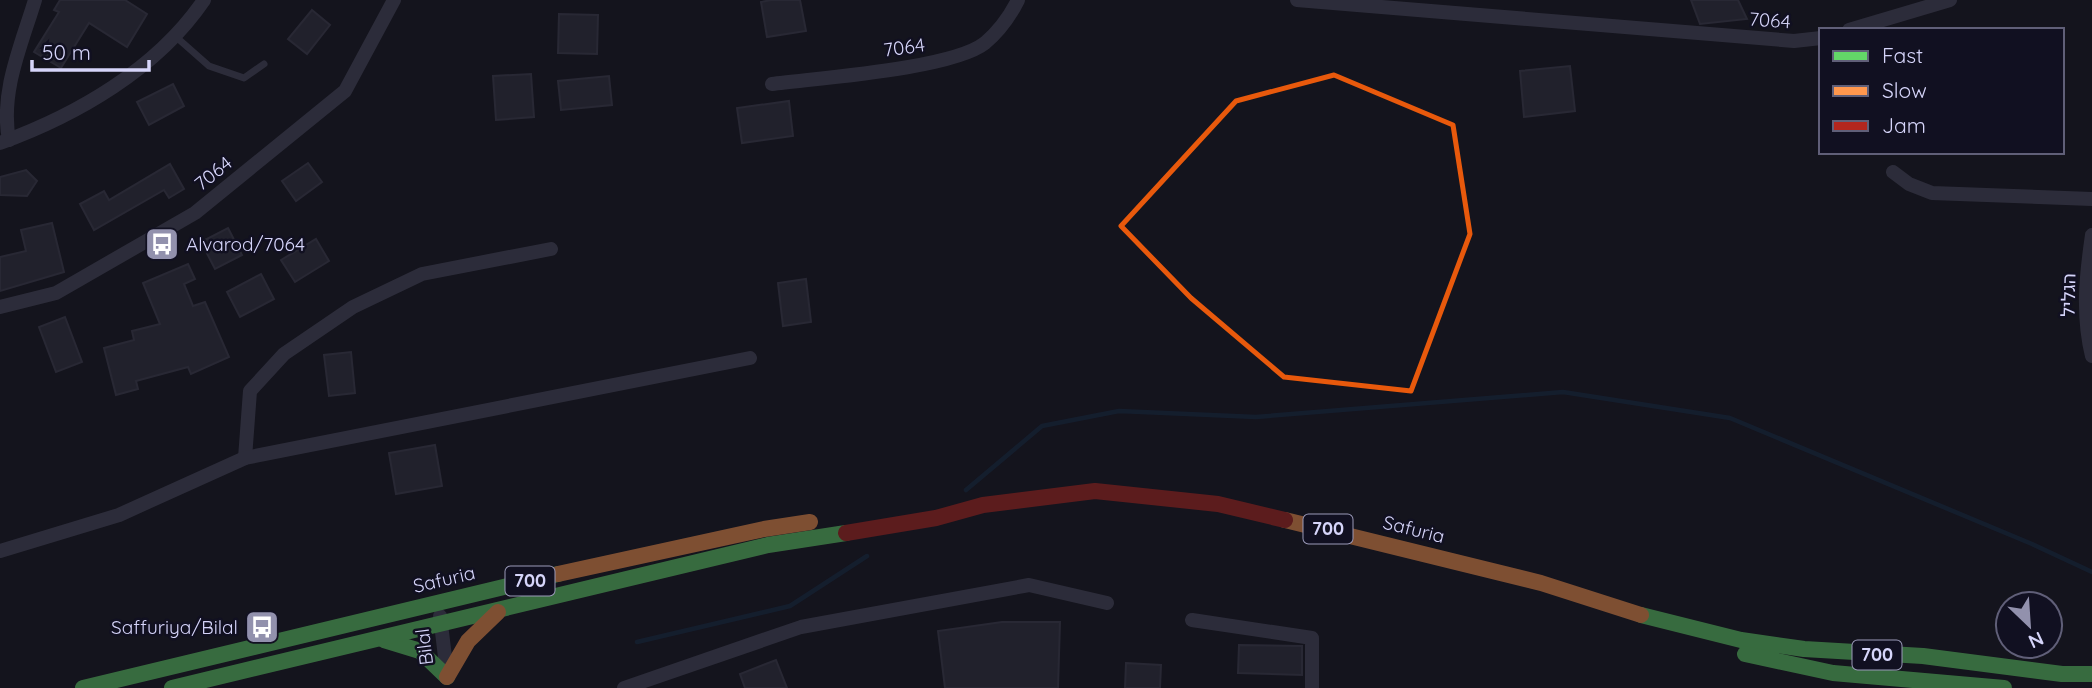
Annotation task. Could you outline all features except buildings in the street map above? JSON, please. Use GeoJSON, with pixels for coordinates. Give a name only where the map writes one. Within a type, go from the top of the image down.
{"type":"FeatureCollection","features":[{"type":"Feature","properties":{"kind":"main road","name":"Safuria"},"geometry":{"type":"LineString","coordinates":[[172,688],[768,545],[936,518],[983,505],[1095,491],[1218,504],[1541,583],[1664,622]]}},
{"type":"Feature","properties":{"kind":"main road","name":"Safuria"},"geometry":{"type":"LineString","coordinates":[[83,688],[436,601],[764,529],[940,502],[983,505]]}},
{"type":"Feature","properties":{"kind":"main road"},"geometry":{"type":"LineString","coordinates":[[447,683],[454,658],[467,641],[503,608]]}},
{"type":"Feature","properties":{"kind":"main road","name":"700"},"geometry":{"type":"LineString","coordinates":[[1664,622],[1773,646],[1966,660],[2062,674],[2092,674]]}},
{"type":"Feature","properties":{"kind":"main road","name":"700"},"geometry":{"type":"LineString","coordinates":[[1664,622],[1750,656],[1803,668],[2004,688]]}},
{"type":"Feature","properties":{"kind":"main road"},"geometry":{"type":"LineString","coordinates":[[377,639],[418,647],[438,663],[447,683]]}},
{"type":"Feature","properties":{"kind":"street"},"geometry":{"type":"LineString","coordinates":[[35,0],[8,88],[5,142],[77,110],[120,82],[175,36],[204,0]]}},
{"type":"Feature","properties":{"kind":"street","name":"7064"},"geometry":{"type":"LineString","coordinates":[[0,307],[56,293],[195,213],[345,91],[394,0]]}},
{"type":"Feature","properties":{"kind":"street","name":"7064"},"geometry":{"type":"LineString","coordinates":[[772,84],[942,61],[983,44],[999,28],[1018,0]]}},
{"type":"Feature","properties":{"kind":"street","name":"7064"},"geometry":{"type":"LineString","coordinates":[[1297,0],[1379,9],[1794,41],[1819,38]]}},
{"type":"Feature","properties":{"kind":"street"},"geometry":{"type":"LineString","coordinates":[[1856,28],[1950,0]]}},
{"type":"Feature","properties":{"kind":"street"},"geometry":{"type":"LineString","coordinates":[[1893,172],[1909,184],[1932,193],[2092,199]]}},
{"type":"Feature","properties":{"kind":"street","name":"הגליל"},"geometry":{"type":"LineString","coordinates":[[2092,235],[2085,282],[2086,332],[2092,356]]}},
{"type":"Feature","properties":{"kind":"street"},"geometry":{"type":"LineString","coordinates":[[245,458],[250,391],[284,354],[353,307],[422,274],[551,249]]}},
{"type":"Feature","properties":{"kind":"street"},"geometry":{"type":"LineString","coordinates":[[0,551],[119,515],[245,458],[750,358]]}},
{"type":"Feature","properties":{"kind":"street"},"geometry":{"type":"LineString","coordinates":[[624,688],[801,627],[1029,585],[1107,603]]}},
{"type":"Feature","properties":{"kind":"street","name":"Bilal"},"geometry":{"type":"LineString","coordinates":[[436,601],[442,623],[447,683]]}},
{"type":"Feature","properties":{"kind":"street"},"geometry":{"type":"LineString","coordinates":[[1192,620],[1312,638],[1312,688]]}},
{"type":"Feature","properties":{"kind":"lane"},"geometry":{"type":"LineString","coordinates":[[175,36],[209,66],[244,78],[264,64]]}},
{"type":"Feature","properties":{"kind":"highlighted area"},"geometry":{"type":"Polygon","coordinates":[[[1334,75],[1453,125],[1470,234],[1411,391],[1284,377],[1191,298],[1121,226],[1236,101],[1334,75]]]}},
{"type":"Feature","properties":{"kind":"waterway"},"geometry":{"type":"LineString","coordinates":[[966,490],[1042,426],[1119,411],[1256,417],[1563,392],[1730,418],[2032,544],[2092,572]]}},
{"type":"Feature","properties":{"kind":"waterway"},"geometry":{"type":"LineString","coordinates":[[637,642],[790,606],[867,556]]}},
{"type":"Feature","properties":{"kind":"traffic: fast"},"geometry":{"type":"LineString","coordinates":[[172,688],[768,545],[846,533]]}},
{"type":"Feature","properties":{"kind":"traffic: fast"},"geometry":{"type":"LineString","coordinates":[[83,688],[558,574]]}},
{"type":"Feature","properties":{"kind":"traffic: fast"},"geometry":{"type":"LineString","coordinates":[[1641,615],[1741,640],[1804,649],[1923,656],[2062,674],[2092,674]]}},
{"type":"Feature","properties":{"kind":"traffic: fast"},"geometry":{"type":"LineString","coordinates":[[384,640],[420,651],[447,677]]}},
{"type":"Feature","properties":{"kind":"traffic: fast"},"geometry":{"type":"LineString","coordinates":[[1745,654],[1833,673],[2004,688]]}},
{"type":"Feature","properties":{"kind":"traffic: slow"},"geometry":{"type":"LineString","coordinates":[[1285,520],[1541,583],[1641,615]]}},
{"type":"Feature","properties":{"kind":"traffic: slow"},"geometry":{"type":"LineString","coordinates":[[558,574],[764,529],[810,522]]}},
{"type":"Feature","properties":{"kind":"traffic: slow"},"geometry":{"type":"LineString","coordinates":[[447,677],[468,641],[498,612]]}},
{"type":"Feature","properties":{"kind":"traffic: jam"},"geometry":{"type":"LineString","coordinates":[[846,533],[936,518],[983,505],[1095,491],[1218,504],[1285,520]]}},
{"type":"Feature","properties":{"kind":"place","name":"Alvarod/7064"},"geometry":{"type":"Point","coordinates":[162,244]}},
{"type":"Feature","properties":{"kind":"place","name":"Saffuriya/Bilal"},"geometry":{"type":"Point","coordinates":[262,627]}}]}
